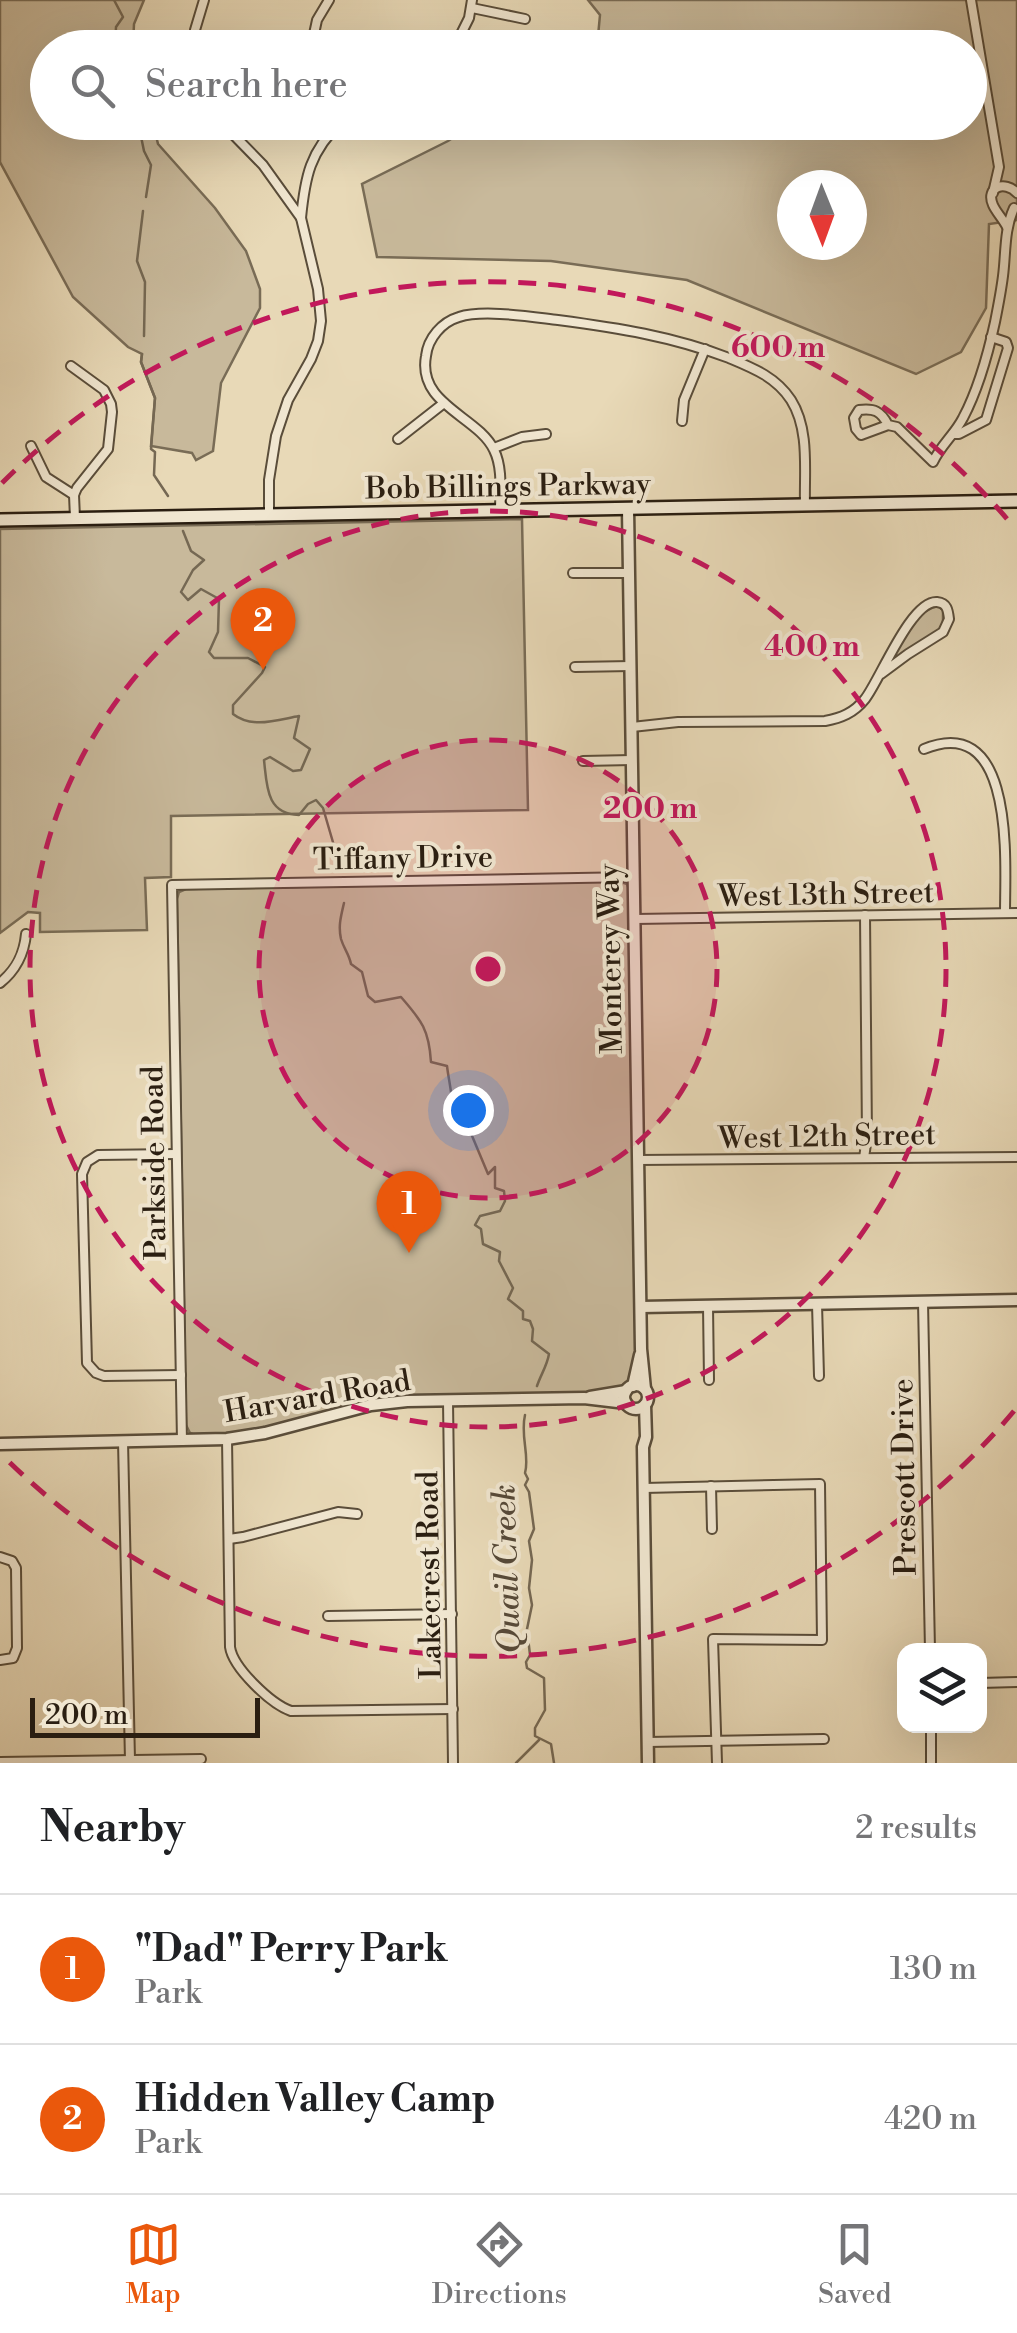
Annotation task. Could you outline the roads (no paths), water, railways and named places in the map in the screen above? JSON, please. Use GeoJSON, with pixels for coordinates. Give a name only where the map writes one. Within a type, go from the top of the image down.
{"type":"FeatureCollection","features":[{"type":"Feature","properties":{"kind":"main road","name":"Bob Billings Parkway"},"geometry":{"type":"LineString","coordinates":[[0,520],[1017,500]]}},
{"type":"Feature","properties":{"kind":"street"},"geometry":{"type":"LineString","coordinates":[[195,30],[204,0]]}},
{"type":"Feature","properties":{"kind":"street"},"geometry":{"type":"LineString","coordinates":[[316,30],[330,0]]}},
{"type":"Feature","properties":{"kind":"street"},"geometry":{"type":"LineString","coordinates":[[971,0],[976,30]]}},
{"type":"Feature","properties":{"kind":"street"},"geometry":{"type":"LineString","coordinates":[[461,30],[472,4],[525,19]]}},
{"type":"Feature","properties":{"kind":"street"},"geometry":{"type":"LineString","coordinates":[[987,99],[998,167],[992,202],[1007,227]]}},
{"type":"Feature","properties":{"kind":"street"},"geometry":{"type":"LineString","coordinates":[[239,140],[264,165],[301,218]]}},
{"type":"Feature","properties":{"kind":"street"},"geometry":{"type":"LineString","coordinates":[[269,515],[269,480],[276,436],[320,331],[318,288],[301,218],[305,180],[325,140]]}},
{"type":"Feature","properties":{"kind":"street"},"geometry":{"type":"LineString","coordinates":[[998,167],[1016,191]]}},
{"type":"Feature","properties":{"kind":"street"},"geometry":{"type":"LineString","coordinates":[[992,192],[1003,185],[1016,191]]}},
{"type":"Feature","properties":{"kind":"street"},"geometry":{"type":"LineString","coordinates":[[996,209],[1006,212],[1016,206]]}},
{"type":"Feature","properties":{"kind":"street"},"geometry":{"type":"LineString","coordinates":[[888,425],[882,414],[872,408],[859,410],[854,418],[861,435],[888,425],[897,427],[933,462],[964,416],[991,337],[1004,275],[1007,227],[1016,206]]}},
{"type":"Feature","properties":{"kind":"street"},"geometry":{"type":"LineString","coordinates":[[500,511],[499,468],[494,448],[444,402],[429,384],[425,368],[426,354],[442,326],[465,315],[518,316],[621,328],[683,341],[758,371],[775,382],[796,408],[803,430],[805,505]]}},
{"type":"Feature","properties":{"kind":"street"},"geometry":{"type":"LineString","coordinates":[[953,434],[986,420],[1008,348],[1006,342],[991,337]]}},
{"type":"Feature","properties":{"kind":"street"},"geometry":{"type":"LineString","coordinates":[[682,421],[684,400],[705,349]]}},
{"type":"Feature","properties":{"kind":"street"},"geometry":{"type":"LineString","coordinates":[[71,366],[104,390],[112,412],[108,450],[74,494],[75,518]]}},
{"type":"Feature","properties":{"kind":"street"},"geometry":{"type":"LineString","coordinates":[[398,440],[444,402]]}},
{"type":"Feature","properties":{"kind":"street"},"geometry":{"type":"LineString","coordinates":[[494,448],[522,437],[546,434]]}},
{"type":"Feature","properties":{"kind":"street"},"geometry":{"type":"LineString","coordinates":[[31,446],[46,477],[74,494]]}},
{"type":"Feature","properties":{"kind":"street","name":"Monterey Way"},"geometry":{"type":"LineString","coordinates":[[628,508],[641,1349],[632,1395],[643,1447],[648,1763]]}},
{"type":"Feature","properties":{"kind":"street"},"geometry":{"type":"LineString","coordinates":[[573,573],[629,573]]}},
{"type":"Feature","properties":{"kind":"street"},"geometry":{"type":"LineString","coordinates":[[632,727],[678,722],[841,718],[858,708],[917,613],[933,602],[945,605],[949,618],[943,632],[881,674]]}},
{"type":"Feature","properties":{"kind":"street"},"geometry":{"type":"LineString","coordinates":[[575,667],[630,666]]}},
{"type":"Feature","properties":{"kind":"street"},"geometry":{"type":"LineString","coordinates":[[924,749],[942,743],[957,744],[972,751],[988,767],[998,789],[1004,819],[1006,913]]}},
{"type":"Feature","properties":{"kind":"street"},"geometry":{"type":"LineString","coordinates":[[584,760],[632,760]]}},
{"type":"Feature","properties":{"kind":"street","name":"Tiffany Drive"},"geometry":{"type":"LineString","coordinates":[[172,885],[634,877]]}},
{"type":"Feature","properties":{"kind":"street","name":"Parkside Road"},"geometry":{"type":"LineString","coordinates":[[172,885],[182,1441]]}},
{"type":"Feature","properties":{"kind":"street","name":"West 13th Street"},"geometry":{"type":"LineString","coordinates":[[635,919],[1017,913]]}},
{"type":"Feature","properties":{"kind":"street"},"geometry":{"type":"LineString","coordinates":[[864,1158],[865,915]]}},
{"type":"Feature","properties":{"kind":"street"},"geometry":{"type":"LineString","coordinates":[[0,983],[16,966],[26,934]]}},
{"type":"Feature","properties":{"kind":"street"},"geometry":{"type":"LineString","coordinates":[[176,1154],[93,1157],[83,1170],[82,1193],[88,1364],[104,1376],[181,1374]]}},
{"type":"Feature","properties":{"kind":"street","name":"West 12th Street"},"geometry":{"type":"LineString","coordinates":[[638,1160],[1017,1157]]}},
{"type":"Feature","properties":{"kind":"street"},"geometry":{"type":"LineString","coordinates":[[640,1308],[1017,1300]]}},
{"type":"Feature","properties":{"kind":"street","name":"Prescott Drive"},"geometry":{"type":"LineString","coordinates":[[923,1302],[930,1643]]}},
{"type":"Feature","properties":{"kind":"street"},"geometry":{"type":"LineString","coordinates":[[817,1304],[819,1376]]}},
{"type":"Feature","properties":{"kind":"street"},"geometry":{"type":"LineString","coordinates":[[708,1306],[709,1380]]}},
{"type":"Feature","properties":{"kind":"street","name":"Monterey Way"},"geometry":{"type":"LineString","coordinates":[[632,1395],[648,1395],[643,1447]]}},
{"type":"Feature","properties":{"kind":"street","name":"Harvard Road"},"geometry":{"type":"LineString","coordinates":[[0,1444],[227,1440],[371,1405],[632,1395]]}},
{"type":"Feature","properties":{"kind":"street","name":"Lakecrest Road"},"geometry":{"type":"LineString","coordinates":[[448,1401],[453,1763]]}},
{"type":"Feature","properties":{"kind":"street"},"geometry":{"type":"LineString","coordinates":[[227,1440],[231,1655],[238,1666],[286,1710],[453,1709]]}},
{"type":"Feature","properties":{"kind":"street"},"geometry":{"type":"LineString","coordinates":[[123,1442],[130,1760]]}},
{"type":"Feature","properties":{"kind":"street"},"geometry":{"type":"LineString","coordinates":[[644,1488],[820,1484],[822,1640],[713,1639],[716,1763]]}},
{"type":"Feature","properties":{"kind":"street"},"geometry":{"type":"LineString","coordinates":[[712,1486],[712,1529]]}},
{"type":"Feature","properties":{"kind":"street"},"geometry":{"type":"LineString","coordinates":[[228,1538],[242,1538],[338,1512],[357,1514]]}},
{"type":"Feature","properties":{"kind":"street"},"geometry":{"type":"LineString","coordinates":[[0,1660],[14,1657],[17,1648],[16,1568],[5,1558]]}},
{"type":"Feature","properties":{"kind":"street"},"geometry":{"type":"LineString","coordinates":[[328,1616],[452,1614]]}},
{"type":"Feature","properties":{"kind":"street"},"geometry":{"type":"LineString","coordinates":[[987,1683],[1017,1682]]}},
{"type":"Feature","properties":{"kind":"street"},"geometry":{"type":"LineString","coordinates":[[931,1733],[932,1763]]}},
{"type":"Feature","properties":{"kind":"street"},"geometry":{"type":"LineString","coordinates":[[648,1742],[824,1739]]}},
{"type":"Feature","properties":{"kind":"street"},"geometry":{"type":"LineString","coordinates":[[0,1762],[201,1758]]}},
{"type":"Feature","properties":{"kind":"waterway","name":"Quail Creek"},"geometry":{"type":"LineString","coordinates":[[114,0],[123,17],[116,30]]}},
{"type":"Feature","properties":{"kind":"waterway","name":"Quail Creek"},"geometry":{"type":"LineString","coordinates":[[142,140],[151,165],[146,197]]}},
{"type":"Feature","properties":{"kind":"waterway","name":"Quail Creek"},"geometry":{"type":"LineString","coordinates":[[143,211],[137,261],[145,282],[144,336]]}},
{"type":"Feature","properties":{"kind":"waterway","name":"Quail Creek"},"geometry":{"type":"LineString","coordinates":[[142,354],[141,362],[155,398],[151,449],[155,452],[154,475],[168,496]]}},
{"type":"Feature","properties":{"kind":"waterway","name":"Quail Creek"},"geometry":{"type":"LineString","coordinates":[[183,531],[191,551],[204,560],[193,570],[181,592],[188,600],[201,589],[219,599],[218,632],[209,652],[214,658],[248,658],[265,667],[233,705],[233,714],[256,722],[299,716],[294,738],[310,749],[301,770],[293,771],[270,757],[264,760],[270,797],[280,810],[299,815],[316,800],[323,808],[337,856]]}},
{"type":"Feature","properties":{"kind":"waterway","name":"Quail Creek"},"geometry":{"type":"LineString","coordinates":[[344,903],[341,939],[351,964],[362,972],[368,996],[375,1002],[401,997],[414,1013],[426,1034],[431,1062],[447,1066],[452,1116],[470,1131],[488,1174],[495,1167],[495,1188],[504,1191],[505,1201],[500,1211],[480,1216],[475,1225],[481,1229],[483,1244],[500,1252],[499,1261],[513,1288],[508,1299],[523,1311],[523,1319],[530,1321],[532,1341],[549,1354],[537,1386]]}},
{"type":"Feature","properties":{"kind":"waterway","name":"Quail Creek"},"geometry":{"type":"LineString","coordinates":[[525,1415],[525,1485],[534,1529],[529,1541],[532,1605],[527,1629],[530,1655],[526,1662],[527,1668],[544,1678],[545,1710],[535,1736],[551,1744],[554,1763]]}},
{"type":"Feature","properties":{"kind":"waterway"},"geometry":{"type":"LineString","coordinates":[[516,1763],[539,1740]]}},
{"type":"Feature","properties":{"kind":"place","name":"Hidden Valley Camp"},"geometry":{"type":"Point","coordinates":[263,670]}},
{"type":"Feature","properties":{"kind":"place","name":"\"Dad\" Perry Park"},"geometry":{"type":"Point","coordinates":[409,1253]}}]}
